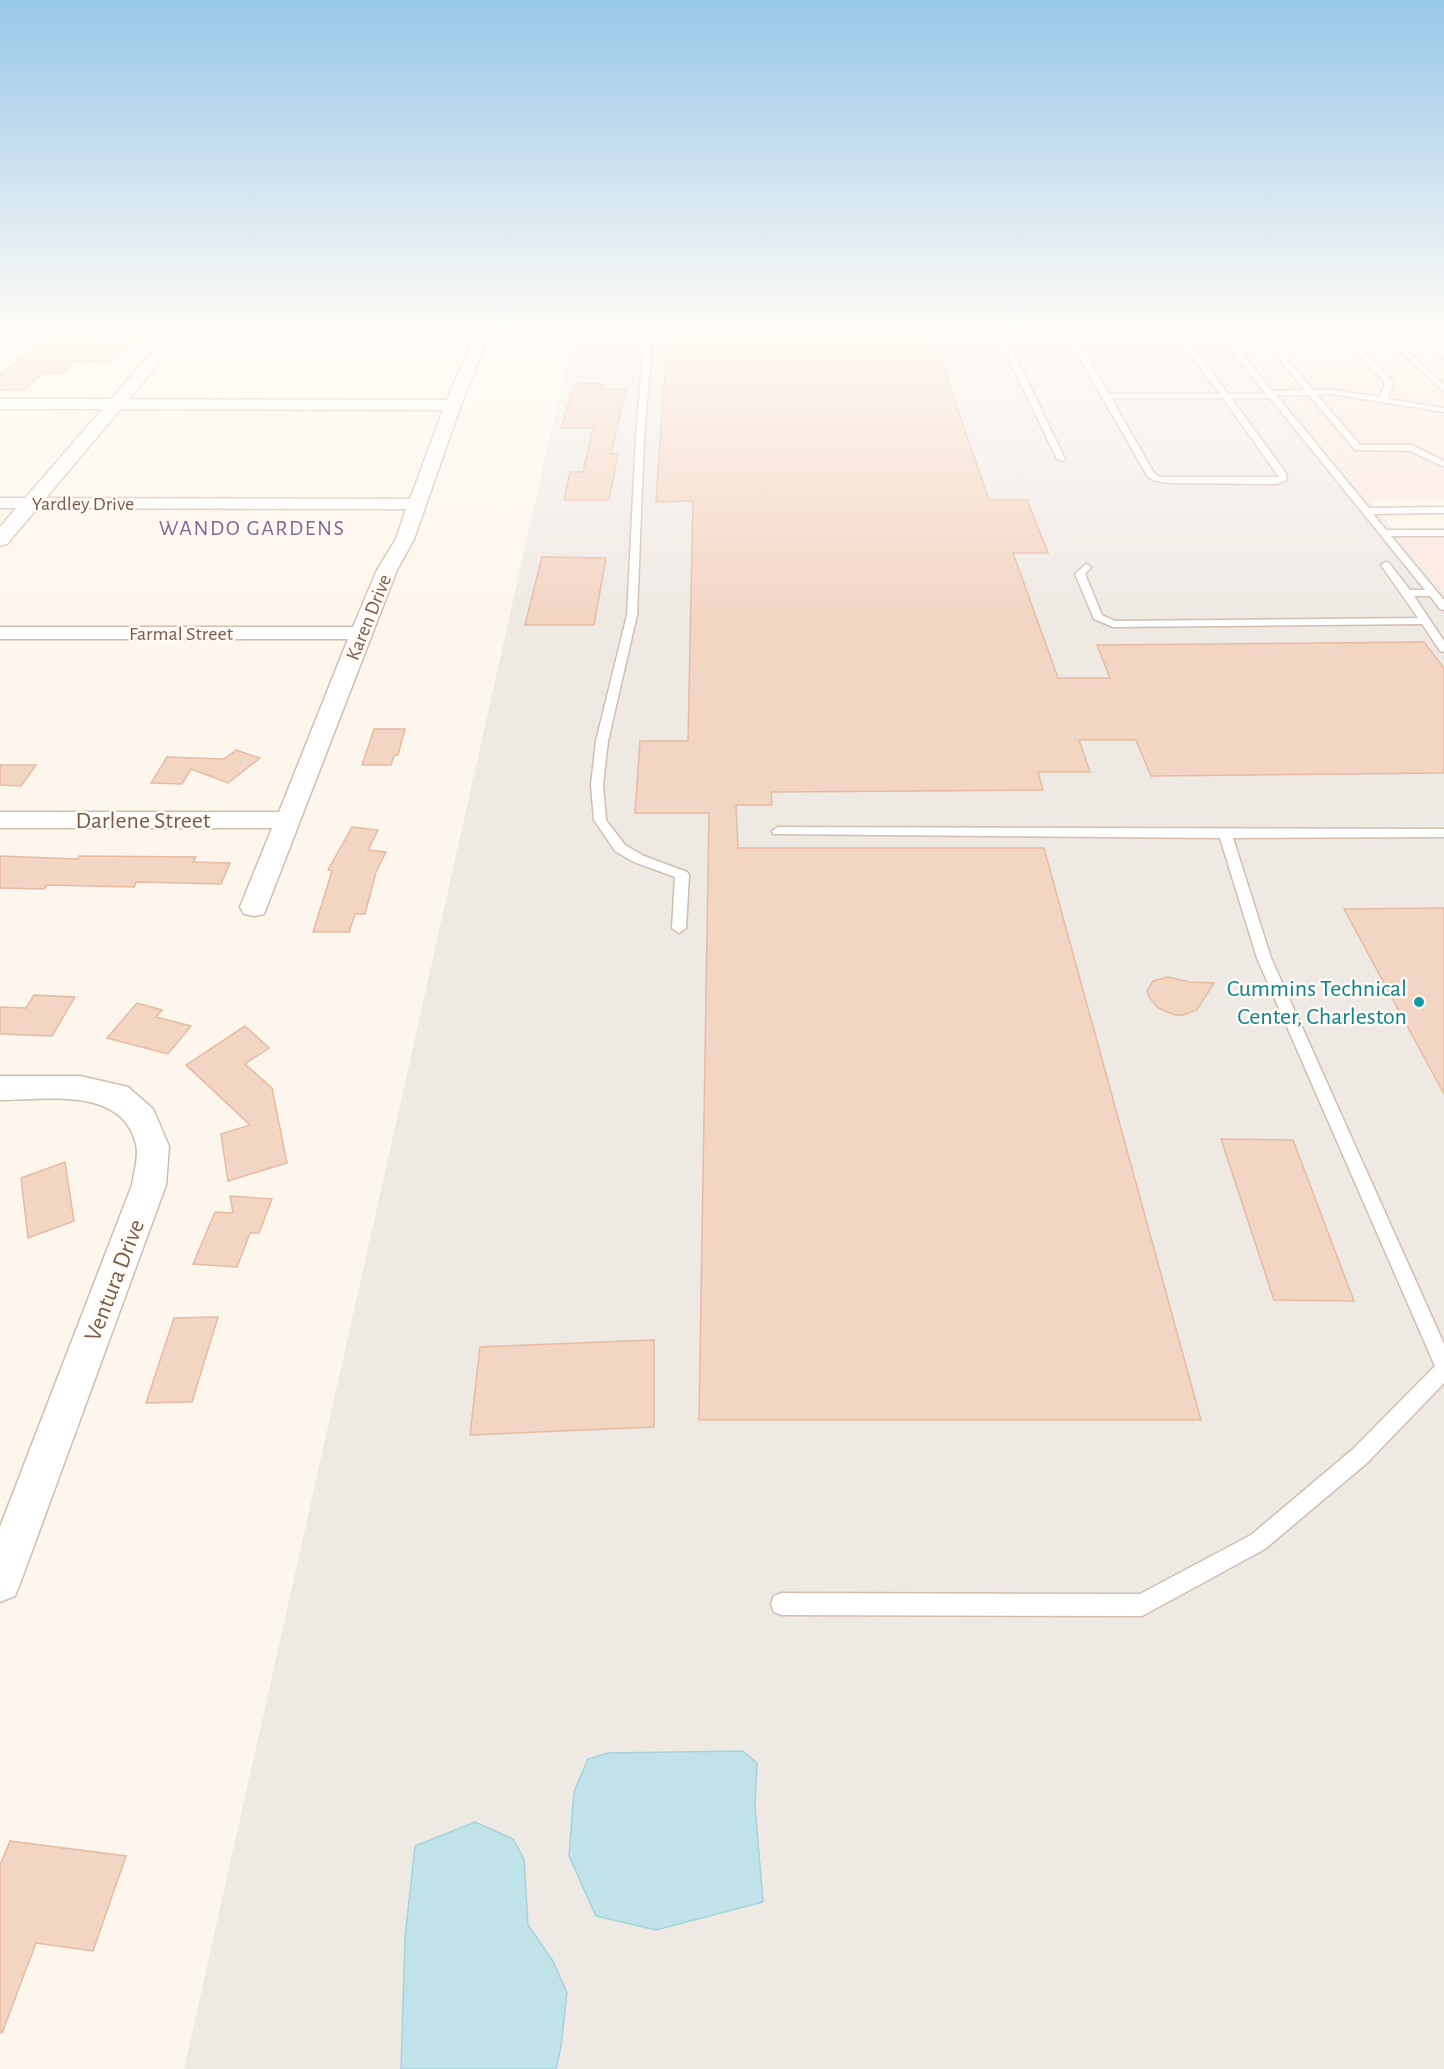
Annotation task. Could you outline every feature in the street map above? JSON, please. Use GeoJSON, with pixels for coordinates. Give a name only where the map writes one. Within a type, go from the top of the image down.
{"type":"FeatureCollection","features":[{"type":"Feature","properties":{"kind":"street"},"geometry":{"type":"LineString","coordinates":[[0,540],[98,426]]}},
{"type":"Feature","properties":{"kind":"street","name":"Karen Drive"},"geometry":{"type":"LineString","coordinates":[[255,907],[361,633],[387,570],[405,540],[446,426]]}},
{"type":"Feature","properties":{"kind":"street","name":"Yardley Drive"},"geometry":{"type":"LineString","coordinates":[[0,503],[418,504]]}},
{"type":"Feature","properties":{"kind":"street","name":"Farmal Street"},"geometry":{"type":"LineString","coordinates":[[0,633],[361,633]]}},
{"type":"Feature","properties":{"kind":"street","name":"Darlene Street"},"geometry":{"type":"LineString","coordinates":[[0,820],[287,820]]}},
{"type":"Feature","properties":{"kind":"street","name":"Ventura Drive"},"geometry":{"type":"LineString","coordinates":[[0,1088],[80,1088],[117,1096],[142,1118],[153,1146],[149,1185],[9,1534],[0,1581]]}},
{"type":"Feature","properties":{"kind":"lane"},"geometry":{"type":"LineString","coordinates":[[641,426],[632,615],[602,741],[597,785],[600,820],[620,848],[639,859],[682,875],[679,928]]}},
{"type":"Feature","properties":{"kind":"lane"},"geometry":{"type":"LineString","coordinates":[[1045,426],[1061,459]]}},
{"type":"Feature","properties":{"kind":"lane"},"geometry":{"type":"LineString","coordinates":[[1123,426],[1151,475],[1158,479],[1276,481],[1284,478],[1246,426]]}},
{"type":"Feature","properties":{"kind":"lane"},"geometry":{"type":"LineString","coordinates":[[1297,426],[1444,607]]}},
{"type":"Feature","properties":{"kind":"lane"},"geometry":{"type":"LineString","coordinates":[[1339,426],[1358,448],[1412,448],[1444,464]]}},
{"type":"Feature","properties":{"kind":"lane"},"geometry":{"type":"LineString","coordinates":[[1367,511],[1444,510]]}},
{"type":"Feature","properties":{"kind":"lane"},"geometry":{"type":"LineString","coordinates":[[1383,533],[1444,533]]}},
{"type":"Feature","properties":{"kind":"lane"},"geometry":{"type":"LineString","coordinates":[[1410,565],[1386,565],[1444,649]]}},
{"type":"Feature","properties":{"kind":"lane"},"geometry":{"type":"LineString","coordinates":[[1086,567],[1080,574],[1098,617],[1113,624],[1425,621]]}},
{"type":"Feature","properties":{"kind":"lane"},"geometry":{"type":"LineString","coordinates":[[1407,593],[1433,593]]}},
{"type":"Feature","properties":{"kind":"lane"},"geometry":{"type":"LineString","coordinates":[[778,831],[1444,833]]}},
{"type":"Feature","properties":{"kind":"lane"},"geometry":{"type":"LineString","coordinates":[[1225,834],[1264,958],[1444,1365]]}},
{"type":"Feature","properties":{"kind":"lane"},"geometry":{"type":"LineString","coordinates":[[782,1604],[1142,1605],[1258,1542],[1360,1456],[1444,1370]]}},
{"type":"Feature","properties":{"kind":"shaded area"},"geometry":{"type":"Polygon","coordinates":[[[552,426],[1309,426],[1444,592],[1444,2069],[184,2069],[552,426]]]}},
{"type":"Feature","properties":{"kind":"shaded area"},"geometry":{"type":"Polygon","coordinates":[[[1309,426],[1444,426],[1444,499],[1369,499],[1309,426]]]}},
{"type":"Feature","properties":{"kind":"shaded area"},"geometry":{"type":"Polygon","coordinates":[[[1444,537],[1444,592],[1400,538],[1444,537]]]}},
{"type":"Feature","properties":{"kind":"water"},"geometry":{"type":"Polygon","coordinates":[[[743,1751],[757,1763],[755,1806],[763,1902],[656,1930],[596,1916],[569,1856],[574,1792],[588,1759],[608,1753],[743,1751]]]}},
{"type":"Feature","properties":{"kind":"water"},"geometry":{"type":"Polygon","coordinates":[[[475,1822],[513,1839],[524,1859],[528,1925],[553,1961],[567,1993],[556,2069],[401,2069],[405,1938],[415,1846],[475,1822]]]}},
{"type":"Feature","properties":{"kind":"building"},"geometry":{"type":"Polygon","coordinates":[[[562,426],[618,426],[611,454],[618,454],[609,500],[564,500],[570,472],[583,472],[593,428],[561,428],[562,426]]]}},
{"type":"Feature","properties":{"kind":"building"},"geometry":{"type":"Polygon","coordinates":[[[661,426],[963,426],[989,500],[1027,500],[1048,553],[1013,553],[1058,678],[1110,678],[1097,645],[1424,642],[1444,668],[1444,773],[1151,776],[1136,740],[1079,740],[1090,772],[1038,772],[1043,790],[771,792],[772,805],[736,805],[738,848],[1044,848],[1201,1420],[699,1420],[709,813],[635,813],[640,741],[688,741],[693,501],[656,502],[661,426]]]}},
{"type":"Feature","properties":{"kind":"building"},"geometry":{"type":"Polygon","coordinates":[[[542,557],[606,558],[594,625],[525,625],[542,557]]]}},
{"type":"Feature","properties":{"kind":"building"},"geometry":{"type":"Polygon","coordinates":[[[374,729],[405,729],[398,755],[394,756],[391,765],[362,765],[374,729]]]}},
{"type":"Feature","properties":{"kind":"building"},"geometry":{"type":"Polygon","coordinates":[[[236,750],[260,758],[228,783],[191,769],[182,784],[151,783],[167,757],[224,759],[236,750]]]}},
{"type":"Feature","properties":{"kind":"building"},"geometry":{"type":"Polygon","coordinates":[[[0,765],[36,765],[21,786],[0,785],[0,765]]]}},
{"type":"Feature","properties":{"kind":"building"},"geometry":{"type":"Polygon","coordinates":[[[352,827],[378,830],[368,850],[386,852],[376,872],[365,914],[355,914],[349,932],[313,932],[332,871],[328,870],[352,827]]]}},
{"type":"Feature","properties":{"kind":"building"},"geometry":{"type":"Polygon","coordinates":[[[0,856],[78,859],[79,856],[196,857],[193,862],[230,863],[221,884],[136,882],[134,887],[47,885],[44,889],[0,888],[0,856]]]}},
{"type":"Feature","properties":{"kind":"building","name":"Cummins Technical Center, Charleston"},"geometry":{"type":"Polygon","coordinates":[[[1444,908],[1444,1094],[1344,909],[1444,908]]]}},
{"type":"Feature","properties":{"kind":"building"},"geometry":{"type":"Polygon","coordinates":[[[1168,977],[1190,982],[1214,983],[1197,1010],[1175,1015],[1158,1008],[1147,991],[1153,981],[1168,977]]]}},
{"type":"Feature","properties":{"kind":"building"},"geometry":{"type":"Polygon","coordinates":[[[34,995],[75,997],[52,1036],[0,1034],[0,1007],[26,1008],[34,995]]]}},
{"type":"Feature","properties":{"kind":"building"},"geometry":{"type":"Polygon","coordinates":[[[137,1003],[162,1010],[156,1017],[191,1026],[168,1054],[107,1038],[137,1003]]]}},
{"type":"Feature","properties":{"kind":"building"},"geometry":{"type":"Polygon","coordinates":[[[245,1026],[269,1048],[245,1064],[272,1088],[287,1163],[228,1181],[221,1134],[250,1125],[186,1065],[245,1026]]]}},
{"type":"Feature","properties":{"kind":"building"},"geometry":{"type":"Polygon","coordinates":[[[1221,1139],[1293,1140],[1354,1301],[1274,1300],[1221,1139]]]}},
{"type":"Feature","properties":{"kind":"building"},"geometry":{"type":"Polygon","coordinates":[[[65,1162],[74,1221],[28,1238],[21,1178],[65,1162]]]}},
{"type":"Feature","properties":{"kind":"building"},"geometry":{"type":"Polygon","coordinates":[[[230,1196],[272,1199],[259,1233],[250,1233],[237,1267],[193,1264],[215,1212],[233,1213],[230,1196]]]}},
{"type":"Feature","properties":{"kind":"building"},"geometry":{"type":"Polygon","coordinates":[[[218,1317],[192,1402],[146,1403],[174,1318],[218,1317]]]}},
{"type":"Feature","properties":{"kind":"building"},"geometry":{"type":"Polygon","coordinates":[[[654,1340],[654,1427],[470,1435],[480,1347],[654,1340]]]}},
{"type":"Feature","properties":{"kind":"building"},"geometry":{"type":"Polygon","coordinates":[[[10,1841],[126,1856],[93,1951],[36,1943],[2,2033],[0,2032],[0,1865],[10,1841]]]}},
{"type":"Feature","properties":{"kind":"place","name":"Cummins Technical Center, Charleston"},"geometry":{"type":"Point","coordinates":[1419,1002]}},
{"type":"Feature","properties":{"kind":"district","name":"WANDO GARDENS"},"geometry":{"type":"Point","coordinates":[252,527]}}]}
